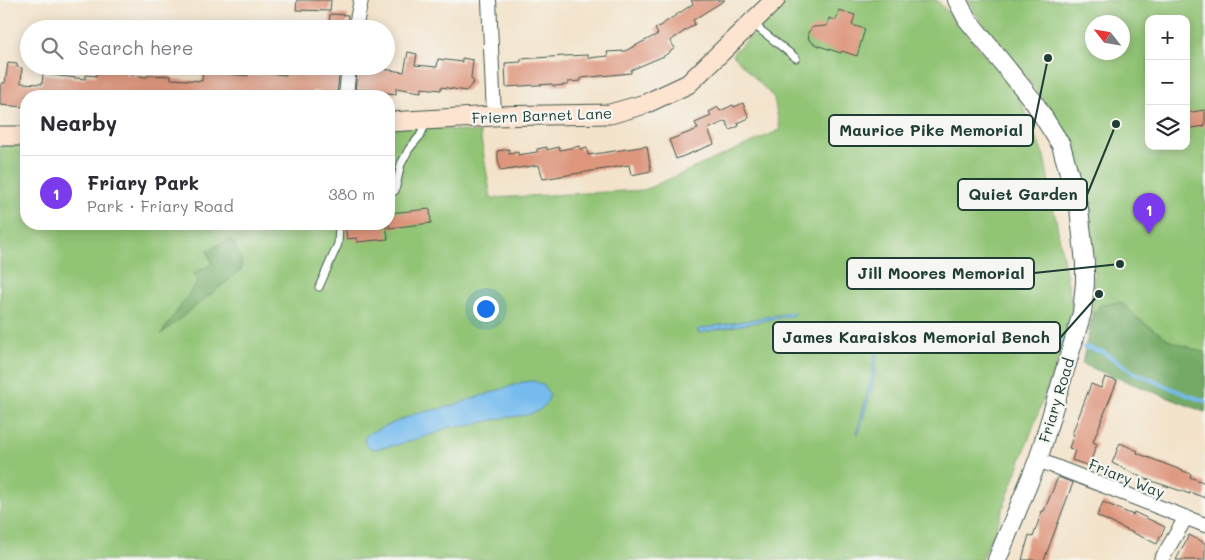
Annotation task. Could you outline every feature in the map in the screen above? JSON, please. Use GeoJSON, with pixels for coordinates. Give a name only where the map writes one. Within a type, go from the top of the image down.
{"type":"FeatureCollection","features":[{"type":"Feature","properties":{"kind":"main road","name":"Friern Barnet Lane"},"geometry":{"type":"LineString","coordinates":[[395,122],[494,116],[610,114],[645,104],[688,84],[775,0]]}},
{"type":"Feature","properties":{"kind":"main road"},"geometry":{"type":"LineString","coordinates":[[0,136],[20,136]]}},
{"type":"Feature","properties":{"kind":"street"},"geometry":{"type":"LineString","coordinates":[[357,20],[361,0]]}},
{"type":"Feature","properties":{"kind":"street"},"geometry":{"type":"LineString","coordinates":[[489,0],[494,116]]}},
{"type":"Feature","properties":{"kind":"street","name":"Friary Road"},"geometry":{"type":"LineString","coordinates":[[957,0],[967,18],[1034,102],[1061,145],[1079,208],[1084,263],[1085,283],[1082,313],[1038,460],[997,560]]}},
{"type":"Feature","properties":{"kind":"street"},"geometry":{"type":"LineString","coordinates":[[347,90],[348,75]]}},
{"type":"Feature","properties":{"kind":"street","name":"Friary Way"},"geometry":{"type":"LineString","coordinates":[[1038,460],[1205,526]]}},
{"type":"Feature","properties":{"kind":"street"},"geometry":{"type":"LineString","coordinates":[[1162,560],[1185,519]]}},
{"type":"Feature","properties":{"kind":"lane"},"geometry":{"type":"LineString","coordinates":[[751,23],[796,58]]}},
{"type":"Feature","properties":{"kind":"lane"},"geometry":{"type":"LineString","coordinates":[[395,191],[401,164],[409,149],[420,136],[428,120]]}},
{"type":"Feature","properties":{"kind":"lane"},"geometry":{"type":"LineString","coordinates":[[319,287],[338,244],[339,230]]}},
{"type":"Feature","properties":{"kind":"green space"},"geometry":{"type":"Polygon","coordinates":[[[789,0],[937,0],[1018,94],[1044,156],[1074,316],[994,533],[981,560],[0,560],[0,145],[20,144],[20,230],[395,230],[395,126],[412,125],[480,133],[491,198],[644,190],[780,130],[774,98],[732,54],[789,0]]]}},
{"type":"Feature","properties":{"kind":"green space"},"geometry":{"type":"Polygon","coordinates":[[[968,0],[1205,0],[1205,412],[1082,364],[1092,317],[1095,263],[1089,204],[1068,137],[1036,90],[974,12],[968,0]]]}},
{"type":"Feature","properties":{"kind":"green space"},"geometry":{"type":"Polygon","coordinates":[[[231,239],[240,255],[242,269],[161,334],[198,281],[194,273],[212,264],[207,250],[231,239]]]}},
{"type":"Feature","properties":{"kind":"green space"},"geometry":{"type":"Polygon","coordinates":[[[1122,302],[1137,318],[1171,341],[1205,353],[1205,412],[1082,364],[1092,317],[1100,305],[1122,302]]]}},
{"type":"Feature","properties":{"kind":"water"},"geometry":{"type":"Polygon","coordinates":[[[794,312],[794,315],[698,333],[698,329],[794,312]]]}},
{"type":"Feature","properties":{"kind":"water"},"geometry":{"type":"Polygon","coordinates":[[[877,329],[879,329],[875,375],[859,433],[857,433],[872,375],[877,329]]]}},
{"type":"Feature","properties":{"kind":"water"},"geometry":{"type":"Polygon","coordinates":[[[534,381],[543,385],[550,395],[546,404],[538,411],[528,415],[502,418],[467,426],[448,427],[434,434],[397,445],[375,449],[366,446],[364,439],[369,433],[415,414],[451,406],[523,382],[534,381]]]}},
{"type":"Feature","properties":{"kind":"building"},"geometry":{"type":"Polygon","coordinates":[[[297,0],[331,0],[330,11],[296,10],[297,0]]]}},
{"type":"Feature","properties":{"kind":"building"},"geometry":{"type":"Polygon","coordinates":[[[691,0],[725,0],[693,20],[695,24],[670,41],[675,48],[664,56],[631,70],[631,73],[581,78],[581,81],[568,82],[568,85],[553,86],[552,84],[506,87],[505,63],[521,62],[521,59],[565,56],[588,55],[588,58],[608,56],[607,52],[625,51],[658,34],[655,29],[693,4],[691,0]]]}},
{"type":"Feature","properties":{"kind":"building"},"geometry":{"type":"Polygon","coordinates":[[[839,10],[855,15],[852,25],[865,29],[857,56],[816,45],[809,40],[808,32],[813,27],[827,26],[829,18],[836,20],[839,10]]]}},
{"type":"Feature","properties":{"kind":"building"},"geometry":{"type":"Polygon","coordinates":[[[330,14],[348,15],[347,20],[330,20],[330,14]]]}},
{"type":"Feature","properties":{"kind":"building"},"geometry":{"type":"Polygon","coordinates":[[[408,52],[417,54],[415,65],[437,67],[438,59],[462,62],[462,58],[473,60],[471,78],[474,82],[466,91],[441,87],[441,90],[422,88],[421,92],[396,88],[396,94],[395,90],[355,89],[357,75],[395,75],[395,71],[404,72],[408,52]]]}},
{"type":"Feature","properties":{"kind":"building"},"geometry":{"type":"Polygon","coordinates":[[[8,63],[17,64],[17,67],[20,68],[21,83],[42,84],[43,75],[85,79],[86,75],[132,75],[147,77],[148,75],[171,76],[171,79],[202,81],[202,75],[339,75],[338,90],[20,90],[20,107],[0,105],[0,85],[5,83],[8,63]]]}},
{"type":"Feature","properties":{"kind":"building"},"geometry":{"type":"Polygon","coordinates":[[[743,103],[749,118],[738,123],[739,126],[730,130],[726,121],[708,129],[714,144],[676,159],[669,140],[698,129],[695,123],[711,116],[709,112],[718,107],[720,111],[743,103]]]}},
{"type":"Feature","properties":{"kind":"building"},"geometry":{"type":"Polygon","coordinates":[[[1205,110],[1205,126],[1190,128],[1190,112],[1205,110]]]}},
{"type":"Feature","properties":{"kind":"building"},"geometry":{"type":"Polygon","coordinates":[[[580,146],[580,149],[587,148],[588,155],[647,146],[651,171],[631,175],[629,165],[543,179],[539,165],[500,171],[497,151],[509,149],[509,154],[518,152],[518,155],[537,152],[537,149],[547,147],[547,150],[559,147],[560,150],[580,146]]]}},
{"type":"Feature","properties":{"kind":"building"},"geometry":{"type":"Polygon","coordinates":[[[430,209],[431,223],[395,227],[395,212],[430,209]]]}},
{"type":"Feature","properties":{"kind":"building"},"geometry":{"type":"Polygon","coordinates":[[[346,230],[387,230],[388,239],[357,242],[357,238],[347,239],[346,230]]]}},
{"type":"Feature","properties":{"kind":"building"},"geometry":{"type":"Polygon","coordinates":[[[1105,377],[1117,381],[1093,442],[1097,444],[1089,466],[1072,460],[1075,450],[1069,448],[1074,434],[1072,434],[1091,384],[1101,388],[1105,377]]]}},
{"type":"Feature","properties":{"kind":"building"},"geometry":{"type":"Polygon","coordinates":[[[1120,443],[1138,451],[1137,453],[1191,474],[1190,477],[1205,483],[1205,498],[1143,478],[1112,463],[1120,443]]]}},
{"type":"Feature","properties":{"kind":"building"},"geometry":{"type":"Polygon","coordinates":[[[1058,477],[1073,483],[1044,560],[1022,560],[1029,535],[1033,537],[1042,511],[1044,511],[1058,477]]]}},
{"type":"Feature","properties":{"kind":"building"},"geometry":{"type":"Polygon","coordinates":[[[1103,502],[1133,515],[1134,512],[1165,527],[1157,544],[1097,516],[1103,502]]]}},
{"type":"Feature","properties":{"kind":"building"},"geometry":{"type":"Polygon","coordinates":[[[1189,535],[1205,543],[1205,560],[1176,560],[1189,535]]]}},
{"type":"Feature","properties":{"kind":"waterway"},"geometry":{"type":"LineString","coordinates":[[1021,329],[1063,341]]}},
{"type":"Feature","properties":{"kind":"waterway"},"geometry":{"type":"LineString","coordinates":[[1084,347],[1103,352],[1133,372],[1205,401]]}},
{"type":"Feature","properties":{"kind":"place","name":"Maurice Pike Memorial"},"geometry":{"type":"Point","coordinates":[1048,58]}},
{"type":"Feature","properties":{"kind":"place","name":"Quiet Garden"},"geometry":{"type":"Point","coordinates":[1116,124]}},
{"type":"Feature","properties":{"kind":"place","name":"Friary Park"},"geometry":{"type":"Point","coordinates":[1149,234]}},
{"type":"Feature","properties":{"kind":"place","name":"Jill Moores Memorial"},"geometry":{"type":"Point","coordinates":[1120,264]}},
{"type":"Feature","properties":{"kind":"place","name":"James Karaiskos Memorial Bench"},"geometry":{"type":"Point","coordinates":[1099,294]}}]}
